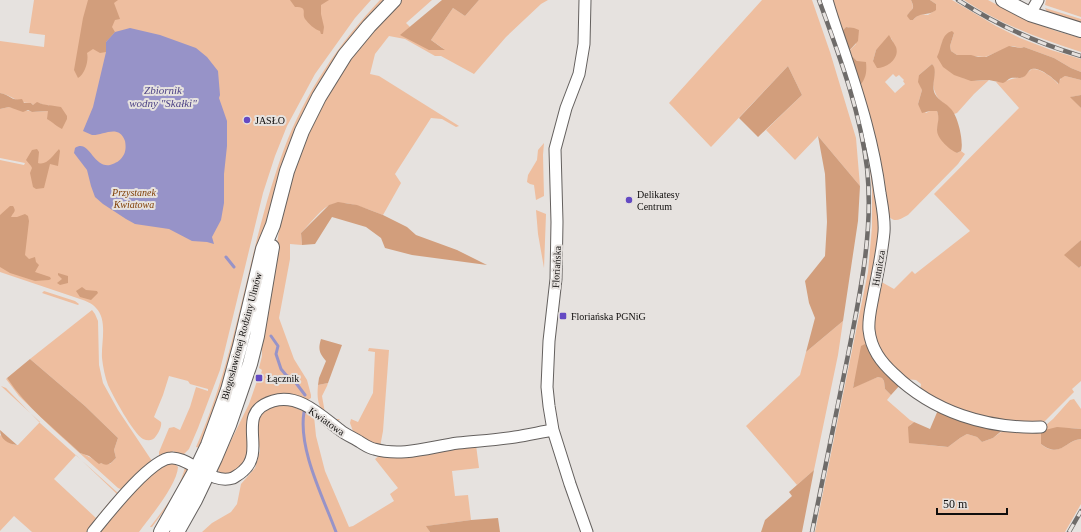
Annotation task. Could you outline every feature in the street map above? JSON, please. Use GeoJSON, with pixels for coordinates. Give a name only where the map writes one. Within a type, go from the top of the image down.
{"type":"FeatureCollection","features":[{"type":"Feature","properties":{"kind":"main road","name":"Błogosławionej Rodziny Ulmów"},"geometry":{"type":"LineString","coordinates":[[177,532],[203,471],[208,445],[228,390],[240,346],[263,249],[273,225],[281,188],[302,131],[319,97],[346,55],[394,0]]}},
{"type":"Feature","properties":{"kind":"main road"},"geometry":{"type":"LineString","coordinates":[[1003,0],[1030,14],[1081,30]]}},
{"type":"Feature","properties":{"kind":"main road","name":"Błogosławionej Rodziny Ulmów"},"geometry":{"type":"LineString","coordinates":[[161,532],[203,471]]}},
{"type":"Feature","properties":{"kind":"street","name":"Floriańska"},"geometry":{"type":"LineString","coordinates":[[585,0],[584,44],[579,74],[555,143],[554,154],[557,204],[556,271],[549,342],[547,387],[553,430],[570,484],[588,532]]}},
{"type":"Feature","properties":{"kind":"street","name":"Hutnicza"},"geometry":{"type":"LineString","coordinates":[[827,0],[864,116],[878,175],[884,226],[869,322],[874,350],[885,365],[901,382],[919,395],[944,408],[962,416],[987,423],[1040,427]]}},
{"type":"Feature","properties":{"kind":"street"},"geometry":{"type":"LineString","coordinates":[[1030,14],[1038,0]]}},
{"type":"Feature","properties":{"kind":"street","name":"Kwiatowa"},"geometry":{"type":"LineString","coordinates":[[93,532],[128,491],[161,461],[168,458],[175,458],[218,478],[227,479],[238,475],[246,469],[251,461],[254,450],[252,428],[253,417],[265,404],[278,400],[290,399],[314,409],[342,431],[372,449],[388,452],[412,451],[457,443],[516,437],[553,430]]}},
{"type":"Feature","properties":{"kind":"green space","name":"Przystanek Kwiatowa"},"geometry":{"type":"Polygon","coordinates":[[[34,0],[371,0],[355,18],[315,74],[287,126],[263,193],[220,370],[189,449],[184,454],[175,454],[174,451],[159,457],[159,452],[169,428],[174,427],[180,430],[190,407],[196,387],[208,391],[208,389],[190,384],[188,381],[169,376],[154,417],[161,422],[160,429],[152,440],[143,439],[134,430],[108,385],[102,358],[103,325],[100,313],[96,308],[91,303],[0,272],[0,160],[24,165],[25,163],[0,158],[0,109],[9,107],[34,112],[48,111],[49,105],[39,103],[33,105],[0,93],[0,41],[44,47],[45,35],[29,33],[34,0]]]}},
{"type":"Feature","properties":{"kind":"green space"},"geometry":{"type":"Polygon","coordinates":[[[380,0],[386,0],[324,79],[229,371],[200,448],[196,447],[211,411],[223,374],[261,223],[292,128],[324,70],[337,51],[380,0]]]}},
{"type":"Feature","properties":{"kind":"green space"},"geometry":{"type":"Polygon","coordinates":[[[401,0],[432,0],[406,23],[410,27],[401,35],[444,49],[431,40],[453,8],[465,16],[479,0],[548,0],[541,4],[506,37],[474,74],[441,56],[435,56],[405,39],[389,36],[375,54],[370,74],[379,76],[459,126],[456,127],[442,119],[431,118],[395,174],[401,183],[383,215],[356,205],[341,203],[334,204],[321,211],[301,233],[302,245],[290,244],[290,259],[279,318],[294,359],[307,380],[311,398],[306,401],[265,399],[244,465],[229,475],[219,473],[219,465],[249,404],[257,381],[259,382],[262,370],[259,368],[262,356],[262,342],[283,204],[299,154],[317,114],[344,67],[388,13],[401,0]]]}},
{"type":"Feature","properties":{"kind":"green space"},"geometry":{"type":"Polygon","coordinates":[[[762,0],[812,0],[830,52],[856,138],[860,186],[818,136],[795,160],[766,130],[802,95],[788,66],[711,147],[669,103],[762,0]]]}},
{"type":"Feature","properties":{"kind":"green space"},"geometry":{"type":"Polygon","coordinates":[[[829,0],[911,0],[913,8],[908,14],[910,20],[913,20],[920,15],[928,15],[934,11],[936,4],[930,0],[952,0],[996,26],[1020,38],[1051,50],[1081,59],[1081,72],[1054,58],[1024,47],[1021,48],[1012,46],[985,57],[957,55],[951,51],[950,46],[954,33],[942,42],[941,50],[963,78],[977,81],[989,80],[957,113],[954,114],[936,95],[933,85],[934,68],[932,64],[919,75],[922,90],[918,104],[926,113],[930,111],[937,111],[939,117],[937,131],[957,153],[961,151],[965,154],[958,164],[908,215],[895,220],[890,217],[885,210],[858,88],[857,61],[853,57],[848,56],[847,53],[856,44],[849,27],[846,27],[840,33],[829,0]],[[891,38],[876,50],[873,61],[893,42],[891,38]],[[893,74],[885,82],[895,93],[905,84],[903,81],[904,80],[899,75],[896,77],[893,74]]]}},
{"type":"Feature","properties":{"kind":"green space"},"geometry":{"type":"Polygon","coordinates":[[[964,0],[988,0],[1020,17],[1056,31],[1081,38],[1081,52],[1050,42],[1006,24],[964,0]]]}},
{"type":"Feature","properties":{"kind":"green space"},"geometry":{"type":"Polygon","coordinates":[[[1046,0],[1081,0],[1081,17],[1045,5],[1046,0]]]}},
{"type":"Feature","properties":{"kind":"green space"},"geometry":{"type":"Polygon","coordinates":[[[1045,8],[1081,19],[1081,23],[1047,12],[1045,8]]]}},
{"type":"Feature","properties":{"kind":"green space"},"geometry":{"type":"Polygon","coordinates":[[[1032,69],[1039,70],[1046,74],[1058,84],[1061,78],[1065,76],[1081,80],[1081,95],[1071,97],[1081,108],[1081,240],[1065,255],[1079,268],[1081,266],[1081,381],[1072,389],[1074,392],[1044,422],[1038,424],[1018,424],[960,413],[920,390],[921,384],[916,380],[905,379],[876,348],[873,309],[878,280],[894,289],[912,271],[915,274],[970,231],[934,194],[1019,108],[996,82],[1021,78],[1032,69]]]}},
{"type":"Feature","properties":{"kind":"green space"},"geometry":{"type":"Polygon","coordinates":[[[544,143],[544,196],[536,200],[534,185],[527,182],[528,175],[537,160],[538,150],[544,143]]]}},
{"type":"Feature","properties":{"kind":"green space"},"geometry":{"type":"Polygon","coordinates":[[[871,152],[881,227],[867,318],[890,377],[865,344],[853,387],[878,377],[882,378],[885,389],[891,395],[887,400],[914,422],[910,425],[920,444],[946,447],[967,434],[977,437],[982,442],[993,438],[1004,430],[957,416],[1046,425],[1070,400],[1074,399],[1081,409],[1081,429],[1069,428],[1041,444],[1053,450],[1062,448],[1071,442],[1081,439],[1081,504],[1065,532],[815,532],[868,272],[872,227],[872,189],[869,159],[871,152]]]}},
{"type":"Feature","properties":{"kind":"green space"},"geometry":{"type":"Polygon","coordinates":[[[536,210],[546,214],[544,268],[538,234],[536,210]]]}},
{"type":"Feature","properties":{"kind":"green space"},"geometry":{"type":"Polygon","coordinates":[[[44,291],[75,301],[79,304],[78,305],[42,293],[44,291]]]}},
{"type":"Feature","properties":{"kind":"green space"},"geometry":{"type":"Polygon","coordinates":[[[92,310],[98,321],[99,365],[103,383],[118,410],[152,461],[123,490],[118,488],[53,429],[19,396],[6,379],[7,378],[27,402],[80,453],[98,462],[110,464],[116,458],[114,450],[118,438],[85,406],[30,359],[92,310]]]}},
{"type":"Feature","properties":{"kind":"green space"},"geometry":{"type":"Polygon","coordinates":[[[843,321],[838,355],[814,470],[797,485],[746,426],[800,375],[806,352],[843,321]]]}},
{"type":"Feature","properties":{"kind":"green space"},"geometry":{"type":"Polygon","coordinates":[[[369,348],[389,350],[383,431],[380,447],[354,434],[350,423],[351,419],[358,422],[373,393],[375,352],[368,351],[369,348]]]}},
{"type":"Feature","properties":{"kind":"green space"},"geometry":{"type":"Polygon","coordinates":[[[328,383],[322,396],[325,413],[319,403],[318,385],[328,383]]]}},
{"type":"Feature","properties":{"kind":"green space"},"geometry":{"type":"Polygon","coordinates":[[[1,386],[6,388],[31,413],[1,386]]]}},
{"type":"Feature","properties":{"kind":"green space"},"geometry":{"type":"Polygon","coordinates":[[[287,404],[314,416],[316,436],[325,471],[349,527],[394,501],[390,494],[398,488],[375,459],[379,456],[411,454],[476,445],[479,468],[452,471],[455,496],[468,495],[471,520],[427,526],[430,532],[202,532],[212,523],[231,512],[237,504],[241,484],[255,468],[260,451],[256,425],[259,416],[265,410],[277,405],[287,404]]]}},
{"type":"Feature","properties":{"kind":"green space"},"geometry":{"type":"Polygon","coordinates":[[[325,413],[334,419],[340,419],[336,423],[325,413]]]}},
{"type":"Feature","properties":{"kind":"green space"},"geometry":{"type":"Polygon","coordinates":[[[40,423],[76,455],[54,479],[96,518],[111,500],[114,503],[90,532],[32,532],[14,516],[0,531],[0,435],[14,445],[18,445],[40,423]]]}},
{"type":"Feature","properties":{"kind":"green space"},"geometry":{"type":"Polygon","coordinates":[[[82,460],[118,493],[118,495],[82,460]]]}},
{"type":"Feature","properties":{"kind":"green space"},"geometry":{"type":"Polygon","coordinates":[[[164,463],[177,463],[176,465],[178,467],[173,483],[162,501],[139,532],[96,532],[131,492],[164,463]]]}},
{"type":"Feature","properties":{"kind":"green space"},"geometry":{"type":"Polygon","coordinates":[[[185,467],[188,471],[183,485],[152,527],[150,527],[175,491],[183,475],[185,467]]]}},
{"type":"Feature","properties":{"kind":"shaded area"},"geometry":{"type":"Polygon","coordinates":[[[88,0],[118,0],[114,3],[120,19],[115,20],[112,27],[115,32],[106,42],[106,52],[100,53],[93,49],[87,53],[86,67],[78,78],[74,70],[83,18],[88,0]]]}},
{"type":"Feature","properties":{"kind":"shaded area"},"geometry":{"type":"Polygon","coordinates":[[[290,0],[329,0],[321,5],[321,14],[324,27],[323,34],[321,34],[320,31],[314,28],[305,19],[303,9],[295,7],[290,0]]]}},
{"type":"Feature","properties":{"kind":"shaded area"},"geometry":{"type":"Polygon","coordinates":[[[442,0],[479,0],[465,16],[453,8],[431,40],[445,50],[429,50],[400,35],[442,0]]]}},
{"type":"Feature","properties":{"kind":"shaded area"},"geometry":{"type":"Polygon","coordinates":[[[911,0],[930,0],[936,4],[936,10],[910,20],[907,16],[913,8],[911,0]]]}},
{"type":"Feature","properties":{"kind":"shaded area"},"geometry":{"type":"Polygon","coordinates":[[[846,27],[859,30],[858,41],[847,53],[840,33],[846,27]]]}},
{"type":"Feature","properties":{"kind":"shaded area"},"geometry":{"type":"Polygon","coordinates":[[[952,31],[954,33],[950,46],[951,51],[957,55],[986,57],[1009,46],[1024,47],[1054,58],[1081,72],[1081,80],[1065,76],[1060,79],[1059,84],[1047,74],[1035,69],[1032,69],[1022,78],[1011,78],[1003,83],[989,80],[971,81],[954,75],[943,67],[937,57],[944,38],[952,31]]]}},
{"type":"Feature","properties":{"kind":"shaded area"},"geometry":{"type":"Polygon","coordinates":[[[889,35],[896,47],[896,55],[892,62],[881,68],[877,68],[873,61],[876,50],[889,35]]]}},
{"type":"Feature","properties":{"kind":"shaded area"},"geometry":{"type":"Polygon","coordinates":[[[848,56],[853,57],[857,61],[866,62],[865,76],[863,82],[858,88],[848,56]]]}},
{"type":"Feature","properties":{"kind":"shaded area"},"geometry":{"type":"Polygon","coordinates":[[[932,64],[935,70],[933,86],[935,94],[954,112],[958,123],[962,147],[961,151],[957,153],[948,147],[939,137],[937,130],[937,111],[922,113],[918,104],[922,90],[918,82],[919,75],[932,64]]]}},
{"type":"Feature","properties":{"kind":"shaded area"},"geometry":{"type":"Polygon","coordinates":[[[788,66],[802,95],[758,137],[739,118],[788,66]]]}},
{"type":"Feature","properties":{"kind":"shaded area"},"geometry":{"type":"Polygon","coordinates":[[[0,93],[13,99],[22,99],[24,103],[31,103],[33,105],[37,102],[61,107],[67,116],[67,119],[62,129],[47,119],[48,111],[32,112],[28,110],[23,112],[9,107],[0,109],[0,93]]]}},
{"type":"Feature","properties":{"kind":"shaded area"},"geometry":{"type":"Polygon","coordinates":[[[1081,95],[1081,108],[1070,97],[1081,95]]]}},
{"type":"Feature","properties":{"kind":"shaded area"},"geometry":{"type":"Polygon","coordinates":[[[818,136],[860,186],[858,221],[843,321],[806,352],[815,318],[809,303],[805,281],[825,256],[827,222],[825,174],[818,136]]]}},
{"type":"Feature","properties":{"kind":"shaded area"},"geometry":{"type":"Polygon","coordinates":[[[37,149],[39,152],[38,163],[41,164],[50,159],[59,149],[60,151],[58,166],[50,164],[44,188],[36,189],[33,187],[30,173],[32,168],[26,160],[32,150],[37,149]]]}},
{"type":"Feature","properties":{"kind":"shaded area"},"geometry":{"type":"Polygon","coordinates":[[[338,202],[357,205],[383,215],[407,227],[416,235],[457,250],[487,265],[412,255],[385,248],[381,238],[366,227],[332,217],[315,244],[302,245],[301,233],[329,205],[338,202]]]}},
{"type":"Feature","properties":{"kind":"shaded area"},"geometry":{"type":"Polygon","coordinates":[[[10,206],[13,206],[15,210],[11,217],[17,217],[25,214],[28,216],[29,221],[25,255],[29,259],[35,257],[36,262],[39,265],[35,272],[50,277],[51,279],[35,281],[10,273],[0,267],[0,215],[10,206]]]}},
{"type":"Feature","properties":{"kind":"shaded area"},"geometry":{"type":"Polygon","coordinates":[[[1081,240],[1081,266],[1079,268],[1064,255],[1081,240]]]}},
{"type":"Feature","properties":{"kind":"shaded area"},"geometry":{"type":"Polygon","coordinates":[[[58,273],[68,276],[68,283],[60,285],[57,283],[62,279],[58,273]]]}},
{"type":"Feature","properties":{"kind":"shaded area"},"geometry":{"type":"Polygon","coordinates":[[[82,287],[86,290],[97,291],[98,293],[91,300],[80,297],[76,291],[82,287]]]}},
{"type":"Feature","properties":{"kind":"shaded area"},"geometry":{"type":"Polygon","coordinates":[[[321,339],[342,345],[328,383],[318,385],[319,378],[326,361],[320,351],[321,339]]]}},
{"type":"Feature","properties":{"kind":"shaded area"},"geometry":{"type":"Polygon","coordinates":[[[865,344],[890,377],[900,385],[891,395],[885,389],[882,378],[878,377],[853,388],[861,346],[865,344]]]}},
{"type":"Feature","properties":{"kind":"shaded area"},"geometry":{"type":"Polygon","coordinates":[[[30,359],[85,406],[118,438],[114,450],[116,458],[111,463],[99,464],[89,456],[80,453],[41,417],[15,389],[7,378],[30,359]]]}},
{"type":"Feature","properties":{"kind":"shaded area"},"geometry":{"type":"Polygon","coordinates":[[[938,410],[1004,429],[993,438],[982,442],[977,437],[967,434],[948,447],[909,443],[908,427],[914,422],[930,429],[938,410]]]}},
{"type":"Feature","properties":{"kind":"shaded area"},"geometry":{"type":"Polygon","coordinates":[[[1057,427],[1081,429],[1081,439],[1071,442],[1062,448],[1053,450],[1041,444],[1041,431],[1057,427]]]}},
{"type":"Feature","properties":{"kind":"shaded area"},"geometry":{"type":"Polygon","coordinates":[[[0,430],[17,445],[11,444],[5,440],[1,436],[0,430]]]}},
{"type":"Feature","properties":{"kind":"shaded area"},"geometry":{"type":"Polygon","coordinates":[[[814,470],[802,532],[761,532],[765,520],[792,496],[789,492],[814,470]]]}},
{"type":"Feature","properties":{"kind":"shaded area"},"geometry":{"type":"Polygon","coordinates":[[[498,518],[500,532],[430,532],[426,526],[471,520],[498,518]]]}},
{"type":"Feature","properties":{"kind":"water","name":"Zbiornik wodny \"Skałki\""},"geometry":{"type":"Polygon","coordinates":[[[130,28],[160,35],[196,48],[207,57],[218,71],[219,98],[227,121],[227,146],[224,174],[224,203],[221,220],[212,237],[214,244],[192,241],[169,229],[135,224],[126,219],[95,197],[87,170],[74,153],[75,148],[80,146],[84,147],[104,165],[116,163],[124,154],[126,149],[125,141],[119,133],[115,131],[92,135],[83,131],[93,107],[106,52],[106,42],[115,32],[130,28]]]}},
{"type":"Feature","properties":{"kind":"waterway"},"geometry":{"type":"LineString","coordinates":[[226,257],[234,267]]}},
{"type":"Feature","properties":{"kind":"waterway"},"geometry":{"type":"LineString","coordinates":[[271,336],[278,346],[276,354],[281,369],[286,375],[293,379],[305,395]]}},
{"type":"Feature","properties":{"kind":"waterway"},"geometry":{"type":"LineString","coordinates":[[304,412],[303,426],[308,457],[336,532]]}},
{"type":"Feature","properties":{"kind":"railway"},"geometry":{"type":"LineString","coordinates":[[812,532],[860,289],[869,217],[869,192],[864,146],[848,83],[819,0]]}},
{"type":"Feature","properties":{"kind":"railway"},"geometry":{"type":"LineString","coordinates":[[958,0],[1002,25],[1033,39],[1081,56]]}},
{"type":"Feature","properties":{"kind":"railway"},"geometry":{"type":"LineString","coordinates":[[1069,532],[1081,511]]}},
{"type":"Feature","properties":{"kind":"place","name":"JASŁO"},"geometry":{"type":"Point","coordinates":[247,120]}},
{"type":"Feature","properties":{"kind":"place","name":"Delikatesy Centrum"},"geometry":{"type":"Point","coordinates":[629,200]}},
{"type":"Feature","properties":{"kind":"place","name":"Floriańska PGNiG"},"geometry":{"type":"Point","coordinates":[563,316]}},
{"type":"Feature","properties":{"kind":"place","name":"Łącznik"},"geometry":{"type":"Point","coordinates":[259,378]}}]}
